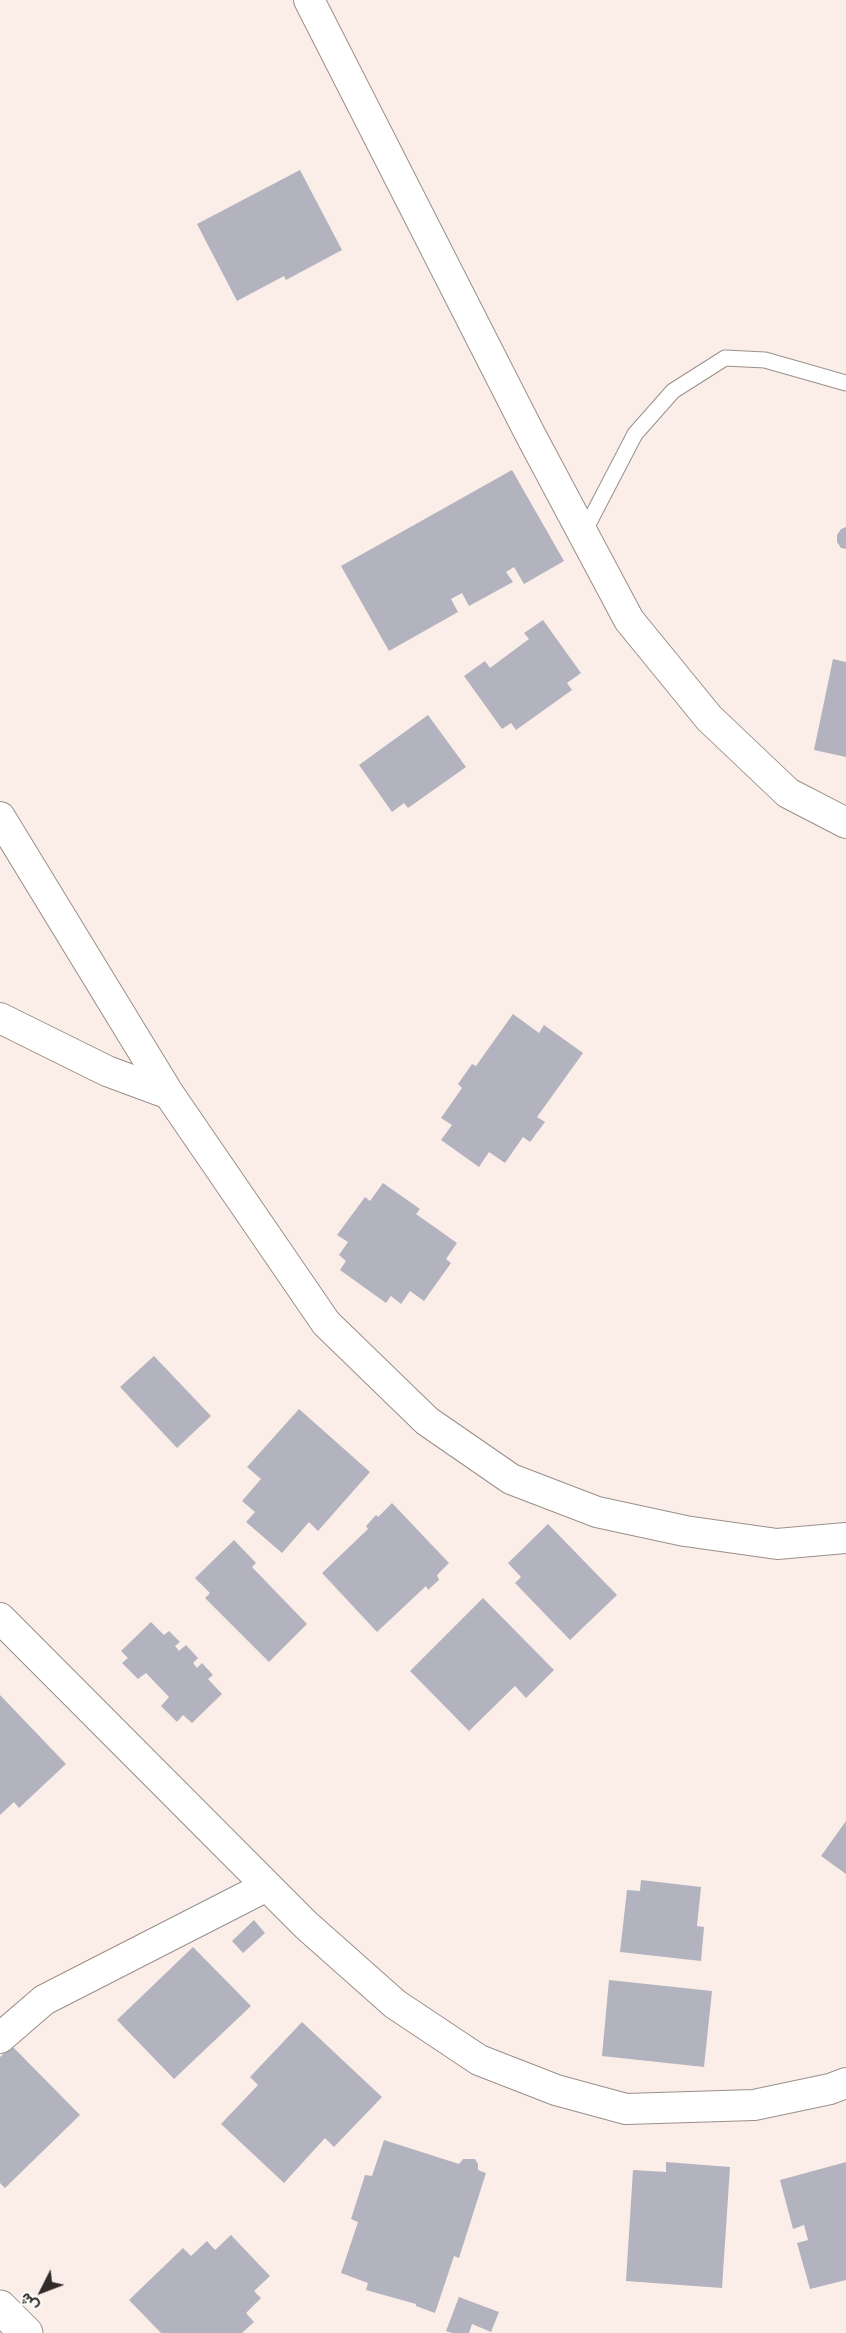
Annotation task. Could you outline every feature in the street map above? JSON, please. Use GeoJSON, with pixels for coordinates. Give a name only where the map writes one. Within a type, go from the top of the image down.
{"type":"FeatureCollection","features":[{"type":"Feature","properties":{"kind":"street"},"geometry":{"type":"LineString","coordinates":[[309,0],[629,620],[709,718],[788,793],[846,823]]}},
{"type":"Feature","properties":{"kind":"street"},"geometry":{"type":"LineString","coordinates":[[0,817],[169,1094],[326,1323],[427,1421],[511,1479],[597,1512],[685,1531],[777,1544],[846,1538]]}},
{"type":"Feature","properties":{"kind":"street"},"geometry":{"type":"LineString","coordinates":[[0,1018],[107,1071],[169,1094]]}},
{"type":"Feature","properties":{"kind":"street"},"geometry":{"type":"LineString","coordinates":[[0,1618],[306,1925],[395,2004],[479,2060],[556,2090],[626,2109],[754,2105],[846,2084]]}},
{"type":"Feature","properties":{"kind":"street"},"geometry":{"type":"LineString","coordinates":[[0,2038],[44,2000],[267,1886]]}},
{"type":"Feature","properties":{"kind":"street"},"geometry":{"type":"LineString","coordinates":[[0,2307],[26,2333]]}},
{"type":"Feature","properties":{"kind":"lane"},"geometry":{"type":"LineString","coordinates":[[583,534],[635,434],[673,391],[725,358],[765,360],[846,383]]}},
{"type":"Feature","properties":{"kind":"building"},"geometry":{"type":"Polygon","coordinates":[[[300,170],[342,250],[286,280],[284,276],[237,301],[197,224],[300,170]]]}},
{"type":"Feature","properties":{"kind":"building"},"geometry":{"type":"Polygon","coordinates":[[[512,470],[564,561],[524,584],[514,567],[506,572],[513,582],[469,606],[462,593],[451,599],[458,612],[389,651],[341,566],[512,470]]]}},
{"type":"Feature","properties":{"kind":"building"},"geometry":{"type":"Polygon","coordinates":[[[846,527],[846,549],[841,548],[837,542],[837,535],[841,529],[846,527]]]}},
{"type":"Feature","properties":{"kind":"building"},"geometry":{"type":"Polygon","coordinates":[[[543,620],[581,673],[567,683],[572,690],[516,730],[511,723],[502,729],[464,676],[485,661],[490,668],[529,639],[524,633],[543,620]]]}},
{"type":"Feature","properties":{"kind":"building"},"geometry":{"type":"Polygon","coordinates":[[[833,659],[846,662],[846,757],[814,750],[833,659]]]}},
{"type":"Feature","properties":{"kind":"building"},"geometry":{"type":"Polygon","coordinates":[[[428,715],[466,767],[408,808],[404,803],[392,812],[359,765],[428,715]]]}},
{"type":"Feature","properties":{"kind":"building"},"geometry":{"type":"Polygon","coordinates":[[[513,1014],[539,1033],[544,1025],[583,1053],[537,1117],[545,1122],[530,1142],[523,1137],[505,1163],[489,1152],[479,1167],[441,1140],[452,1125],[441,1118],[462,1088],[458,1084],[472,1064],[476,1066],[513,1014]]]}},
{"type":"Feature","properties":{"kind":"building"},"geometry":{"type":"Polygon","coordinates":[[[383,1183],[420,1209],[416,1214],[457,1243],[446,1259],[451,1263],[424,1301],[410,1291],[401,1304],[391,1296],[386,1303],[340,1270],[346,1261],[339,1255],[348,1242],[337,1235],[365,1197],[370,1201],[383,1183]]]}},
{"type":"Feature","properties":{"kind":"building"},"geometry":{"type":"Polygon","coordinates":[[[154,1356],[211,1416],[177,1448],[120,1387],[154,1356]]]}},
{"type":"Feature","properties":{"kind":"building"},"geometry":{"type":"Polygon","coordinates":[[[299,1409],[370,1472],[318,1531],[309,1522],[282,1553],[246,1522],[255,1512],[242,1501],[261,1479],[247,1467],[299,1409]]]}},
{"type":"Feature","properties":{"kind":"building"},"geometry":{"type":"Polygon","coordinates":[[[392,1503],[449,1563],[437,1575],[439,1580],[428,1590],[426,1586],[377,1632],[322,1573],[368,1529],[366,1526],[376,1515],[378,1517],[392,1503]]]}},
{"type":"Feature","properties":{"kind":"building"},"geometry":{"type":"Polygon","coordinates":[[[548,1524],[617,1595],[570,1640],[515,1583],[521,1577],[508,1563],[548,1524]]]}},
{"type":"Feature","properties":{"kind":"building"},"geometry":{"type":"Polygon","coordinates":[[[234,1540],[256,1563],[252,1567],[307,1624],[269,1662],[205,1598],[210,1593],[195,1578],[234,1540]]]}},
{"type":"Feature","properties":{"kind":"building"},"geometry":{"type":"Polygon","coordinates":[[[483,1598],[554,1670],[526,1698],[515,1686],[469,1731],[410,1671],[483,1598]]]}},
{"type":"Feature","properties":{"kind":"building"},"geometry":{"type":"Polygon","coordinates":[[[151,1622],[164,1635],[169,1631],[180,1642],[175,1646],[179,1651],[186,1645],[198,1658],[193,1663],[197,1668],[202,1663],[213,1675],[208,1679],[222,1694],[192,1723],[183,1715],[177,1722],[161,1706],[169,1697],[146,1673],[138,1679],[122,1663],[128,1658],[121,1651],[151,1622]]]}},
{"type":"Feature","properties":{"kind":"building"},"geometry":{"type":"Polygon","coordinates":[[[0,1695],[66,1764],[19,1808],[14,1802],[0,1815],[0,1695]]]}},
{"type":"Feature","properties":{"kind":"building"},"geometry":{"type":"Polygon","coordinates":[[[846,1821],[846,1874],[821,1856],[846,1821]]]}},
{"type":"Feature","properties":{"kind":"building"},"geometry":{"type":"Polygon","coordinates":[[[641,1880],[701,1887],[697,1926],[704,1927],[701,1961],[620,1952],[627,1890],[640,1891],[641,1880]]]}},
{"type":"Feature","properties":{"kind":"building"},"geometry":{"type":"Polygon","coordinates":[[[254,1920],[265,1933],[243,1953],[232,1941],[254,1920]]]}},
{"type":"Feature","properties":{"kind":"building"},"geometry":{"type":"Polygon","coordinates":[[[193,1947],[251,2006],[174,2079],[117,2020],[193,1947]]]}},
{"type":"Feature","properties":{"kind":"building"},"geometry":{"type":"Polygon","coordinates":[[[609,1980],[712,1991],[704,2067],[602,2056],[609,1980]]]}},
{"type":"Feature","properties":{"kind":"building"},"geometry":{"type":"Polygon","coordinates":[[[302,2022],[382,2097],[334,2147],[325,2138],[284,2183],[221,2124],[258,2085],[250,2077],[302,2022]]]}},
{"type":"Feature","properties":{"kind":"building"},"geometry":{"type":"Polygon","coordinates":[[[12,2046],[80,2115],[5,2188],[0,2183],[0,2057],[12,2046]]]}},
{"type":"Feature","properties":{"kind":"building"},"geometry":{"type":"Polygon","coordinates":[[[384,2140],[459,2164],[463,2159],[475,2159],[478,2170],[486,2173],[459,2258],[454,2256],[435,2313],[416,2306],[416,2304],[366,2290],[368,2283],[341,2273],[358,2222],[351,2219],[365,2175],[372,2176],[384,2140]]]}},
{"type":"Feature","properties":{"kind":"building"},"geometry":{"type":"Polygon","coordinates":[[[666,2162],[730,2167],[722,2288],[626,2281],[633,2170],[666,2172],[666,2162]]]}},
{"type":"Feature","properties":{"kind":"building"},"geometry":{"type":"Polygon","coordinates":[[[846,2162],[846,2280],[810,2289],[797,2243],[808,2240],[804,2225],[793,2229],[780,2180],[846,2162]]]}},
{"type":"Feature","properties":{"kind":"building"},"geometry":{"type":"Polygon","coordinates":[[[231,2235],[270,2276],[254,2291],[261,2298],[246,2313],[254,2322],[242,2333],[161,2333],[129,2300],[183,2248],[191,2256],[207,2241],[215,2250],[231,2235]]]}},
{"type":"Feature","properties":{"kind":"building"},"geometry":{"type":"Polygon","coordinates":[[[459,2297],[499,2312],[491,2332],[472,2324],[469,2333],[446,2331],[459,2297]]]}}]}
